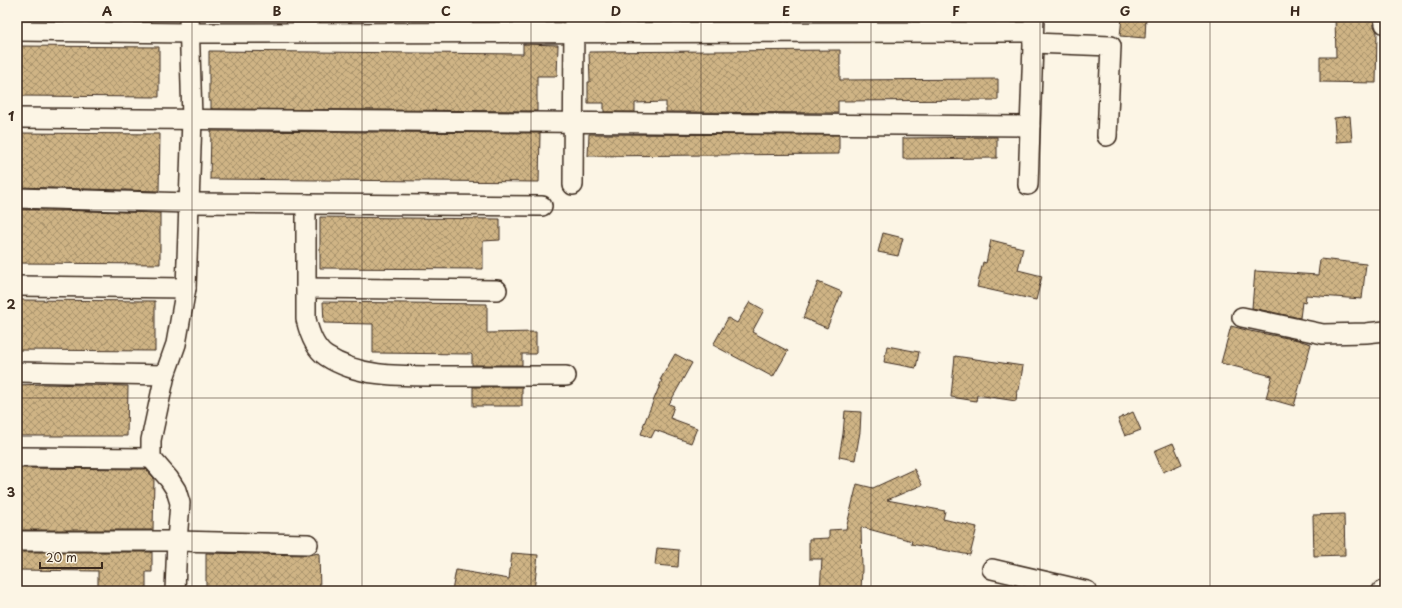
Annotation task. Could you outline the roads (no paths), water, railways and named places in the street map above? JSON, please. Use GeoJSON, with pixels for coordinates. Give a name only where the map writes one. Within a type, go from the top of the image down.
{"type":"FeatureCollection","features":[{"type":"Feature","properties":{"kind":"street"},"geometry":{"type":"LineString","coordinates":[[1384,17],[1385,24]]}},
{"type":"Feature","properties":{"kind":"street"},"geometry":{"type":"LineString","coordinates":[[175,591],[180,503],[176,490],[169,479],[151,458],[151,440],[165,375],[176,344],[186,288],[192,119],[189,25]]}},
{"type":"Feature","properties":{"kind":"street"},"geometry":{"type":"LineString","coordinates":[[17,31],[189,25],[574,25],[1033,31],[1111,46],[1107,136]]}},
{"type":"Feature","properties":{"kind":"street"},"geometry":{"type":"LineString","coordinates":[[573,185],[574,25]]}},
{"type":"Feature","properties":{"kind":"street"},"geometry":{"type":"LineString","coordinates":[[1028,185],[1033,31]]}},
{"type":"Feature","properties":{"kind":"street"},"geometry":{"type":"LineString","coordinates":[[17,118],[1030,126]]}},
{"type":"Feature","properties":{"kind":"street"},"geometry":{"type":"LineString","coordinates":[[17,198],[189,203],[542,206]]}},
{"type":"Feature","properties":{"kind":"street"},"geometry":{"type":"LineString","coordinates":[[306,204],[306,319],[310,333],[316,345],[324,355],[338,363],[357,370],[391,375],[566,376]]}},
{"type":"Feature","properties":{"kind":"street"},"geometry":{"type":"LineString","coordinates":[[17,286],[186,288]]}},
{"type":"Feature","properties":{"kind":"street"},"geometry":{"type":"LineString","coordinates":[[306,288],[497,290]]}},
{"type":"Feature","properties":{"kind":"street"},"geometry":{"type":"LineString","coordinates":[[1242,317],[1323,334],[1385,331]]}},
{"type":"Feature","properties":{"kind":"street"},"geometry":{"type":"LineString","coordinates":[[17,372],[165,375]]}},
{"type":"Feature","properties":{"kind":"street"},"geometry":{"type":"LineString","coordinates":[[17,457],[151,458]]}},
{"type":"Feature","properties":{"kind":"street"},"geometry":{"type":"LineString","coordinates":[[17,541],[177,541],[308,544]]}},
{"type":"Feature","properties":{"kind":"street"},"geometry":{"type":"LineString","coordinates":[[992,569],[1087,591]]}}]}
